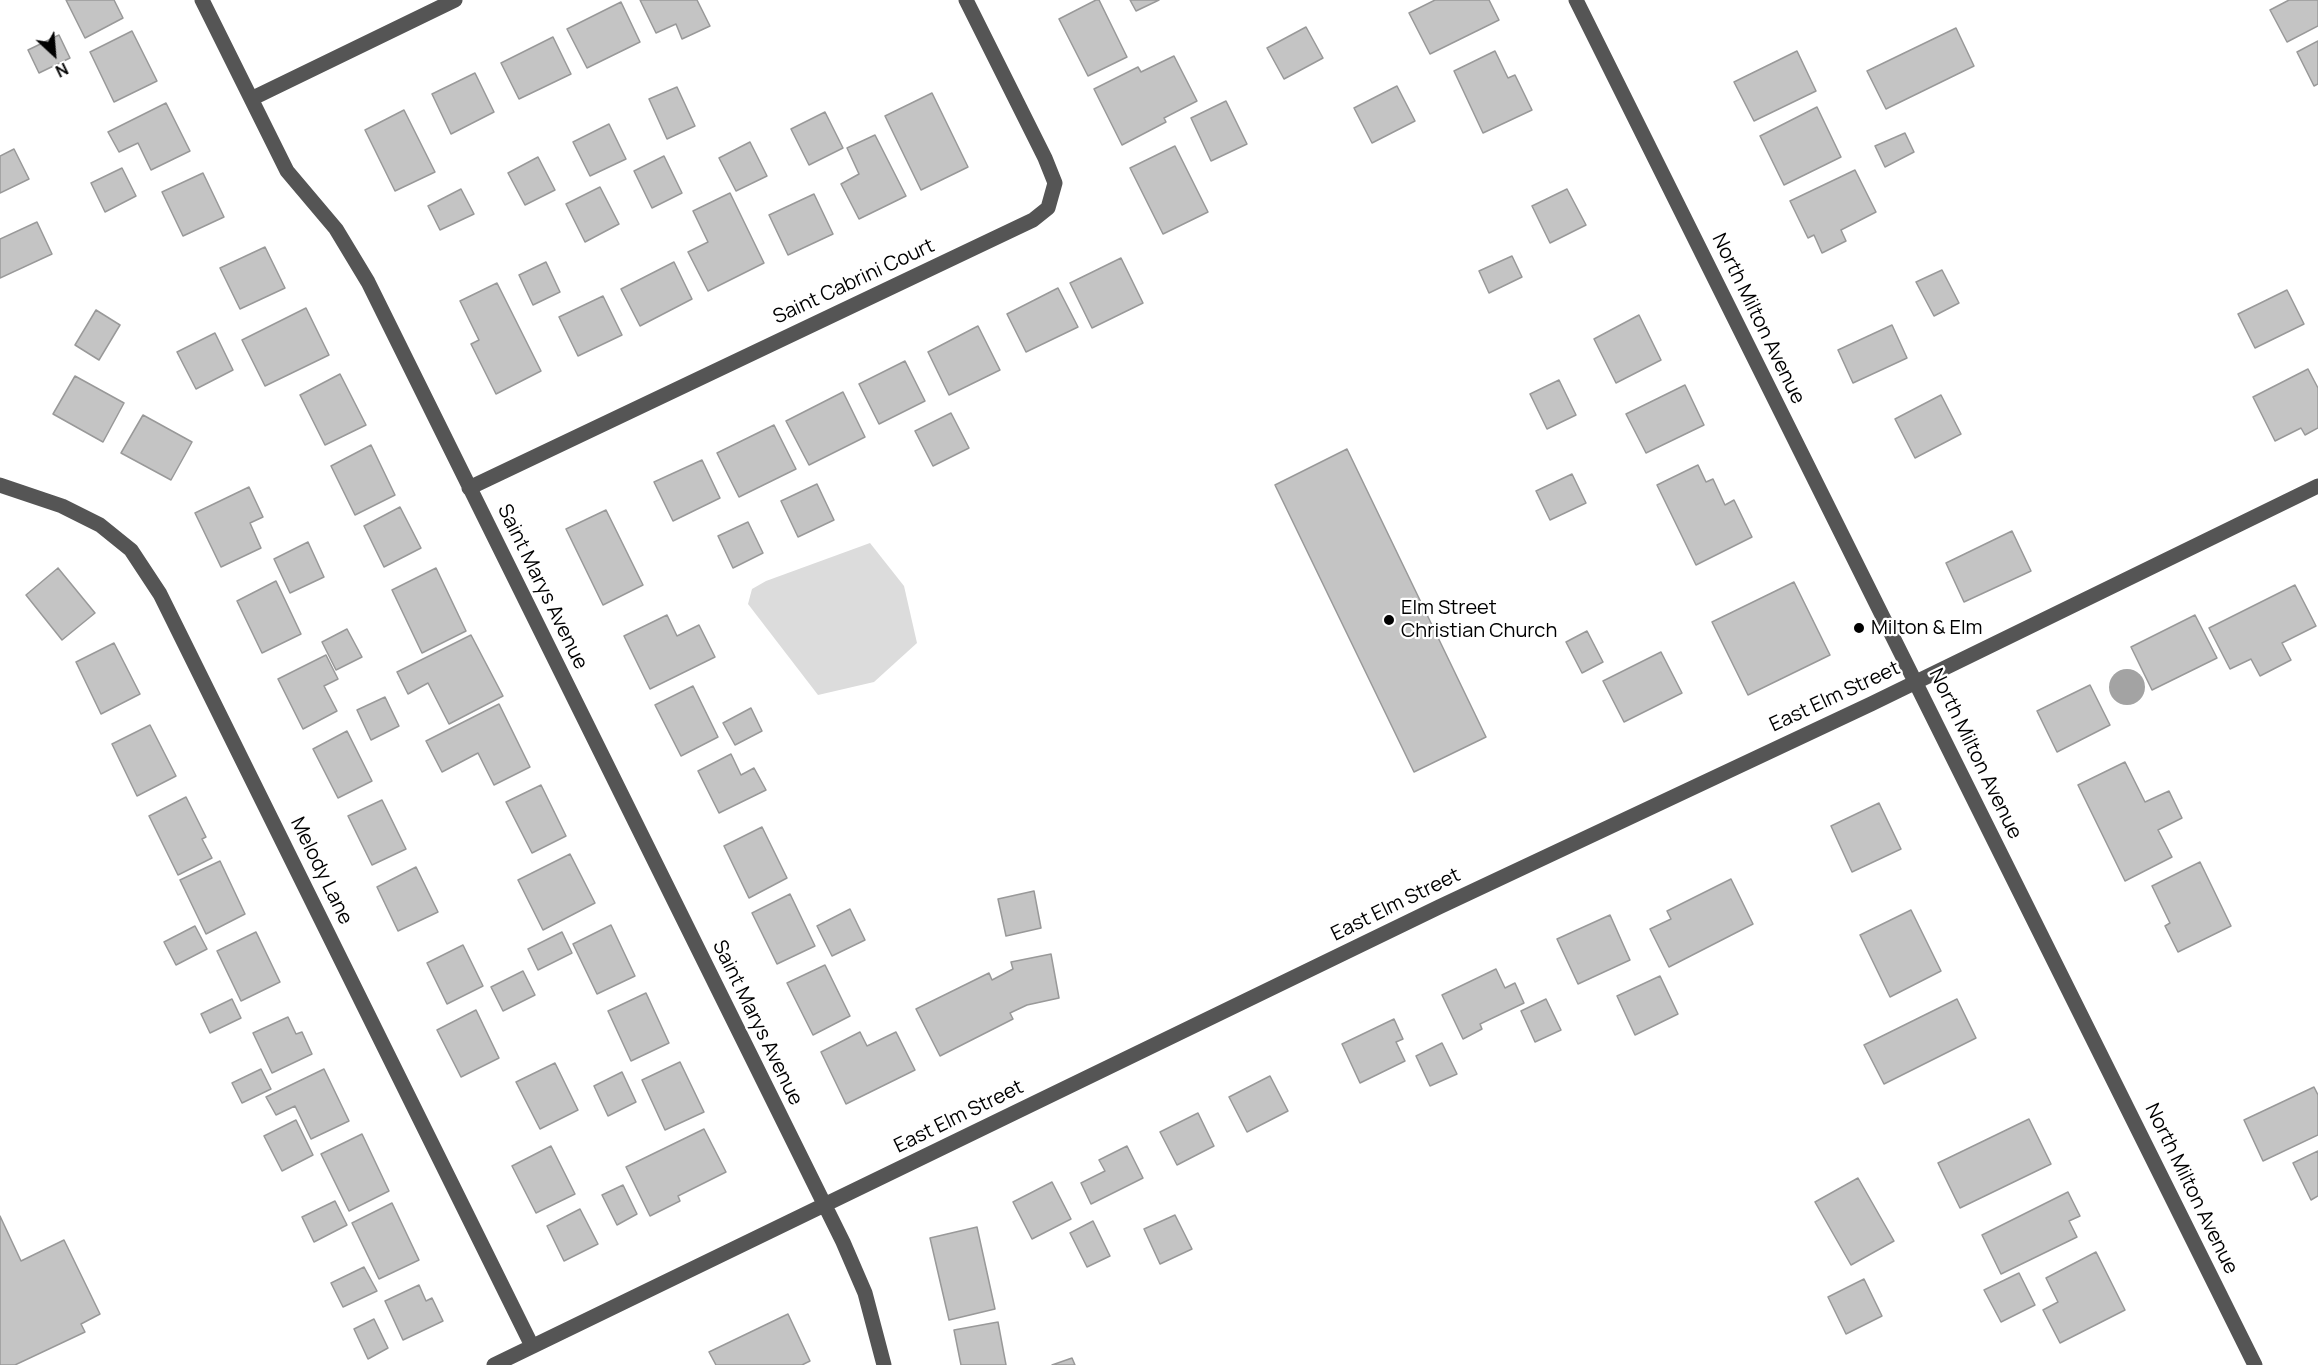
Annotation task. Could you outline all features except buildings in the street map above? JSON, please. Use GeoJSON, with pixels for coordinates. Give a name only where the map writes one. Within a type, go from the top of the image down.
{"type":"FeatureCollection","features":[{"type":"Feature","properties":{"kind":"street","name":"Saint Marys Avenue"},"geometry":{"type":"LineString","coordinates":[[202,0],[253,98],[287,171],[336,229],[368,282],[824,1206],[865,1293],[884,1365]]}},
{"type":"Feature","properties":{"kind":"street"},"geometry":{"type":"LineString","coordinates":[[253,98],[455,0]]}},
{"type":"Feature","properties":{"kind":"street","name":"Saint Cabrini Court"},"geometry":{"type":"LineString","coordinates":[[469,488],[1033,220],[1048,208],[1055,183],[1052,175],[966,0]]}},
{"type":"Feature","properties":{"kind":"street","name":"North Milton Avenue"},"geometry":{"type":"LineString","coordinates":[[1576,0],[2255,1365]]}},
{"type":"Feature","properties":{"kind":"street","name":"Melody Lane"},"geometry":{"type":"LineString","coordinates":[[0,485],[62,506],[100,525],[131,550],[160,594],[532,1346]]}},
{"type":"Feature","properties":{"kind":"street","name":"East Elm Street"},"geometry":{"type":"LineString","coordinates":[[494,1365],[1439,907],[1916,682],[2318,486]]}},
{"type":"Feature","properties":{"kind":"shaded area"},"geometry":{"type":"Polygon","coordinates":[[[870,543],[904,586],[917,643],[874,682],[818,695],[748,604],[752,589],[766,581],[870,543]]]}},
{"type":"Feature","properties":{"kind":"shaded area"},"geometry":{"type":"Polygon","coordinates":[[[2127,669],[2140,674],[2145,687],[2140,700],[2127,705],[2114,700],[2109,687],[2114,674],[2127,669]]]}},
{"type":"Feature","properties":{"kind":"place","name":"Elm Street Christian Church"},"geometry":{"type":"Point","coordinates":[1389,620]}},
{"type":"Feature","properties":{"kind":"place","name":"Milton & Elm"},"geometry":{"type":"Point","coordinates":[1859,628]}}]}
